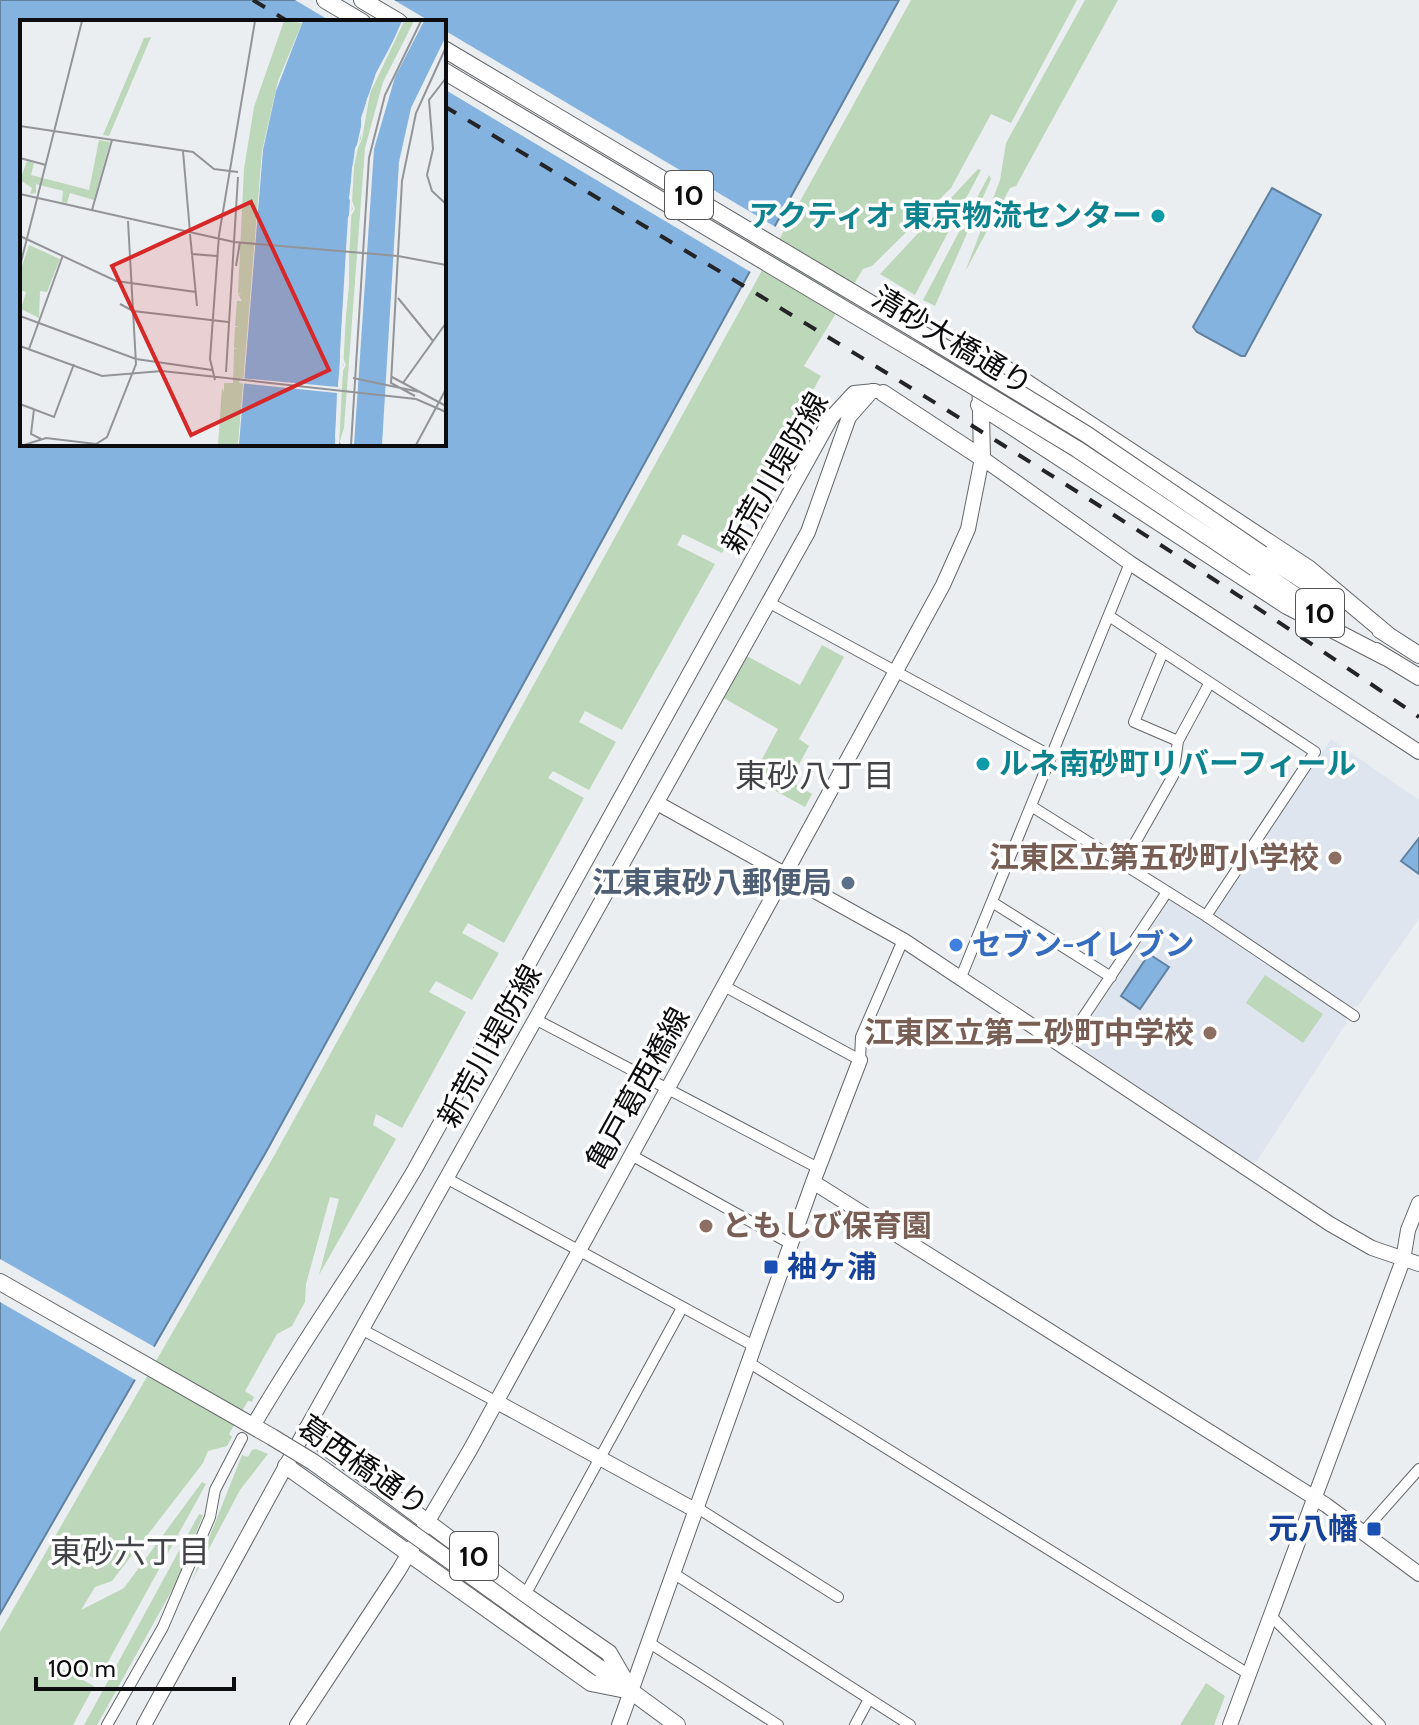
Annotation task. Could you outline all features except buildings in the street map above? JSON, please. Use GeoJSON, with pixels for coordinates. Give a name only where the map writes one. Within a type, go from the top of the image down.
{"type":"FeatureCollection","features":[{"type":"Feature","properties":{"kind":"main road"},"geometry":{"type":"LineString","coordinates":[[325,0],[359,20]]}},
{"type":"Feature","properties":{"kind":"main road"},"geometry":{"type":"LineString","coordinates":[[362,0],[396,20]]}},
{"type":"Feature","properties":{"kind":"main road","name":"清砂大橋通り"},"geometry":{"type":"LineString","coordinates":[[446,50],[1086,434],[1385,657],[1419,677]]}},
{"type":"Feature","properties":{"kind":"main road","name":"清砂大橋通り"},"geometry":{"type":"LineString","coordinates":[[446,72],[1419,655]]}},
{"type":"Feature","properties":{"kind":"main road"},"geometry":{"type":"LineString","coordinates":[[982,458],[980,368],[983,361],[991,359],[1308,568],[1388,635]]}},
{"type":"Feature","properties":{"kind":"main road"},"geometry":{"type":"LineString","coordinates":[[877,392],[982,458],[1130,563],[1419,752]]}},
{"type":"Feature","properties":{"kind":"main road","name":"新荒川堤防線"},"geometry":{"type":"LineString","coordinates":[[144,1725],[808,532],[849,417],[877,392]]}},
{"type":"Feature","properties":{"kind":"main road","name":"新荒川堤防線"},"geometry":{"type":"LineString","coordinates":[[244,1427],[376,1235],[415,1169],[831,418],[854,393],[877,392]]}},
{"type":"Feature","properties":{"kind":"main road"},"geometry":{"type":"LineString","coordinates":[[979,405],[1287,606],[1385,657]]}},
{"type":"Feature","properties":{"kind":"main road","name":"亀戸葛西橋線"},"geometry":{"type":"LineString","coordinates":[[297,1725],[408,1555],[497,1402],[896,672],[956,559],[968,529],[982,458]]}},
{"type":"Feature","properties":{"kind":"main road"},"geometry":{"type":"LineString","coordinates":[[657,803],[903,940],[1330,1224],[1372,1248],[1419,1264]]}},
{"type":"Feature","properties":{"kind":"main road"},"geometry":{"type":"LineString","coordinates":[[619,1725],[748,1362],[860,1060]]}},
{"type":"Feature","properties":{"kind":"main road"},"geometry":{"type":"LineString","coordinates":[[816,1175],[1314,1497],[1419,1574]]}},
{"type":"Feature","properties":{"kind":"main road"},"geometry":{"type":"LineString","coordinates":[[1230,1725],[1403,1260],[1408,1230],[1419,1203]]}},
{"type":"Feature","properties":{"kind":"main road"},"geometry":{"type":"LineString","coordinates":[[1403,1260],[1419,1239]]}},
{"type":"Feature","properties":{"kind":"main road","name":"葛西橋通り"},"geometry":{"type":"LineString","coordinates":[[0,1282],[244,1427],[272,1437],[306,1457],[677,1725]]}},
{"type":"Feature","properties":{"kind":"main road"},"geometry":{"type":"LineString","coordinates":[[497,1402],[696,1508]]}},
{"type":"Feature","properties":{"kind":"main road","name":"10"},"geometry":{"type":"LineString","coordinates":[[305,1431],[525,1595],[609,1653],[631,1691]]}},
{"type":"Feature","properties":{"kind":"main road","name":"10"},"geometry":{"type":"LineString","coordinates":[[286,1466],[591,1683],[631,1691]]}},
{"type":"Feature","properties":{"kind":"street"},"geometry":{"type":"LineString","coordinates":[[961,977],[1130,563]]}},
{"type":"Feature","properties":{"kind":"street"},"geometry":{"type":"LineString","coordinates":[[768,602],[1051,756]]}},
{"type":"Feature","properties":{"kind":"street"},"geometry":{"type":"LineString","coordinates":[[1109,616],[1315,752],[1206,916]]}},
{"type":"Feature","properties":{"kind":"street"},"geometry":{"type":"LineString","coordinates":[[1163,652],[1134,722],[1178,741]]}},
{"type":"Feature","properties":{"kind":"street"},"geometry":{"type":"LineString","coordinates":[[1123,864],[1173,776],[1178,741],[1209,684]]}},
{"type":"Feature","properties":{"kind":"street"},"geometry":{"type":"LineString","coordinates":[[1031,806],[1206,916],[1354,1016]]}},
{"type":"Feature","properties":{"kind":"street"},"geometry":{"type":"LineString","coordinates":[[1064,1046],[1167,892]]}},
{"type":"Feature","properties":{"kind":"street"},"geometry":{"type":"LineString","coordinates":[[992,902],[1111,977]]}},
{"type":"Feature","properties":{"kind":"street"},"geometry":{"type":"LineString","coordinates":[[724,986],[860,1060],[861,1037],[903,940]]}},
{"type":"Feature","properties":{"kind":"street"},"geometry":{"type":"LineString","coordinates":[[535,1019],[668,1088],[816,1175]]}},
{"type":"Feature","properties":{"kind":"street"},"geometry":{"type":"LineString","coordinates":[[631,1155],[791,1244]]}},
{"type":"Feature","properties":{"kind":"street"},"geometry":{"type":"LineString","coordinates":[[446,1178],[754,1346]]}},
{"type":"Feature","properties":{"kind":"street"},"geometry":{"type":"LineString","coordinates":[[525,1595],[682,1308]]}},
{"type":"Feature","properties":{"kind":"street"},"geometry":{"type":"LineString","coordinates":[[363,1330],[497,1402]]}},
{"type":"Feature","properties":{"kind":"street"},"geometry":{"type":"LineString","coordinates":[[748,1362],[1250,1675]]}},
{"type":"Feature","properties":{"kind":"street","name":"新荒川堤防線"},"geometry":{"type":"LineString","coordinates":[[107,1725],[163,1627],[210,1517],[215,1490],[244,1427]]}},
{"type":"Feature","properties":{"kind":"street"},"geometry":{"type":"LineString","coordinates":[[1364,1531],[1419,1469]]}},
{"type":"Feature","properties":{"kind":"street"},"geometry":{"type":"LineString","coordinates":[[696,1508],[838,1597]]}},
{"type":"Feature","properties":{"kind":"street"},"geometry":{"type":"LineString","coordinates":[[673,1573],[910,1725]]}},
{"type":"Feature","properties":{"kind":"street"},"geometry":{"type":"LineString","coordinates":[[1272,1617],[1380,1725]]}},
{"type":"Feature","properties":{"kind":"street"},"geometry":{"type":"LineString","coordinates":[[648,1642],[778,1725]]}},
{"type":"Feature","properties":{"kind":"street"},"geometry":{"type":"LineString","coordinates":[[855,1725],[869,1699]]}},
{"type":"Feature","properties":{"kind":"shaded area","name":"江東区立第五砂町小学校"},"geometry":{"type":"Polygon","coordinates":[[[1331,739],[1419,800],[1419,919],[1358,1006],[1350,1008],[1213,915],[1331,739]]]}},
{"type":"Feature","properties":{"kind":"shaded area","name":"江東区立第二砂町中学校"},"geometry":{"type":"Polygon","coordinates":[[[1171,898],[1346,1017],[1347,1022],[1257,1161],[1251,1162],[1074,1044],[1171,898]]]}},
{"type":"Feature","properties":{"kind":"shaded area"},"geometry":{"type":"Polygon","coordinates":[[[306,1443],[414,1521],[402,1541],[293,1464],[306,1443]]]}},
{"type":"Feature","properties":{"kind":"green space"},"geometry":{"type":"Polygon","coordinates":[[[911,0],[1077,0],[1011,123],[991,114],[951,188],[872,266],[863,269],[804,366],[821,376],[722,553],[683,534],[677,545],[715,564],[622,730],[585,711],[579,722],[616,742],[589,790],[553,771],[548,778],[584,798],[504,943],[468,923],[462,933],[499,953],[472,1000],[436,981],[429,992],[466,1012],[402,1128],[376,1114],[373,1125],[396,1139],[319,1275],[339,1199],[330,1197],[306,1284],[305,1302],[292,1326],[277,1334],[245,1391],[254,1397],[252,1402],[248,1401],[229,1434],[232,1437],[227,1446],[208,1451],[203,1463],[112,1581],[95,1587],[81,1610],[124,1588],[202,1482],[206,1484],[98,1680],[54,1658],[51,1663],[94,1686],[73,1725],[0,1725],[0,1632],[274,1156],[911,0]]]}},
{"type":"Feature","properties":{"kind":"green space"},"geometry":{"type":"Polygon","coordinates":[[[1085,0],[1118,0],[965,272],[1000,180],[1006,143],[1085,0]]]}},
{"type":"Feature","properties":{"kind":"green space"},"geometry":{"type":"Polygon","coordinates":[[[978,169],[981,170],[915,295],[880,274],[978,169]]]}},
{"type":"Feature","properties":{"kind":"green space"},"geometry":{"type":"Polygon","coordinates":[[[989,175],[991,179],[935,306],[923,300],[989,175]]]}},
{"type":"Feature","properties":{"kind":"green space"},"geometry":{"type":"Polygon","coordinates":[[[822,645],[844,657],[799,739],[809,746],[790,781],[812,794],[805,807],[752,778],[778,729],[722,697],[745,655],[800,685],[822,645]]]}},
{"type":"Feature","properties":{"kind":"green space"},"geometry":{"type":"Polygon","coordinates":[[[1265,975],[1323,1014],[1303,1043],[1246,1003],[1265,975]]]}},
{"type":"Feature","properties":{"kind":"green space"},"geometry":{"type":"Polygon","coordinates":[[[256,1449],[268,1454],[240,1490],[192,1581],[242,1455],[248,1457],[256,1449]]]}},
{"type":"Feature","properties":{"kind":"green space"},"geometry":{"type":"Polygon","coordinates":[[[199,1514],[203,1515],[176,1583],[97,1725],[84,1725],[199,1514]]]}},
{"type":"Feature","properties":{"kind":"green space"},"geometry":{"type":"Polygon","coordinates":[[[1206,1683],[1225,1696],[1214,1725],[1180,1725],[1206,1683]]]}},
{"type":"Feature","properties":{"kind":"water"},"geometry":{"type":"Polygon","coordinates":[[[0,0],[899,0],[266,1152],[0,1614],[0,0]]]}},
{"type":"Feature","properties":{"kind":"water"},"geometry":{"type":"Polygon","coordinates":[[[1272,188],[1321,215],[1245,356],[1241,356],[1193,327],[1272,188]]]}},
{"type":"Feature","properties":{"kind":"water"},"geometry":{"type":"Polygon","coordinates":[[[1419,838],[1419,874],[1401,861],[1419,838]]]}},
{"type":"Feature","properties":{"kind":"water"},"geometry":{"type":"Polygon","coordinates":[[[1149,954],[1169,967],[1140,1009],[1121,996],[1149,954]]]}},
{"type":"Feature","properties":{"kind":"pier"},"geometry":{"type":"Polygon","coordinates":[[[295,0],[394,0],[428,20],[329,20],[295,0]]]}},
{"type":"Feature","properties":{"kind":"pier"},"geometry":{"type":"Polygon","coordinates":[[[446,31],[779,229],[754,274],[446,90],[446,31]]]}},
{"type":"Feature","properties":{"kind":"pier"},"geometry":{"type":"Polygon","coordinates":[[[0,1259],[158,1349],[139,1382],[0,1302],[0,1259]]]}},
{"type":"Feature","properties":{"kind":"railway"},"geometry":{"type":"LineString","coordinates":[[253,0],[286,20]]}},
{"type":"Feature","properties":{"kind":"railway"},"geometry":{"type":"LineString","coordinates":[[446,107],[814,328],[1058,480],[1180,557],[1419,717]]}},
{"type":"Feature","properties":{"kind":"place","name":"アクティオ 東京物流センター"},"geometry":{"type":"Point","coordinates":[1158,216]}},
{"type":"Feature","properties":{"kind":"place","name":"ルネ南砂町リバーフィール"},"geometry":{"type":"Point","coordinates":[983,764]}},
{"type":"Feature","properties":{"kind":"place","name":"江東区立第五砂町小学校"},"geometry":{"type":"Point","coordinates":[1335,858]}},
{"type":"Feature","properties":{"kind":"place","name":"江東東砂八郵便局"},"geometry":{"type":"Point","coordinates":[848,883]}},
{"type":"Feature","properties":{"kind":"place","name":"セブン-イレブン"},"geometry":{"type":"Point","coordinates":[956,945]}},
{"type":"Feature","properties":{"kind":"place","name":"江東区立第二砂町中学校"},"geometry":{"type":"Point","coordinates":[1210,1033]}},
{"type":"Feature","properties":{"kind":"place","name":"ともしび保育園"},"geometry":{"type":"Point","coordinates":[706,1226]}},
{"type":"Feature","properties":{"kind":"place","name":"袖ヶ浦"},"geometry":{"type":"Point","coordinates":[771,1267]}},
{"type":"Feature","properties":{"kind":"place","name":"元八幡"},"geometry":{"type":"Point","coordinates":[1374,1529]}},
{"type":"Feature","properties":{"kind":"district","name":"東砂八丁目"},"geometry":{"type":"Point","coordinates":[815,776]}},
{"type":"Feature","properties":{"kind":"district","name":"東砂六丁目"},"geometry":{"type":"Point","coordinates":[130,1552]}}]}
